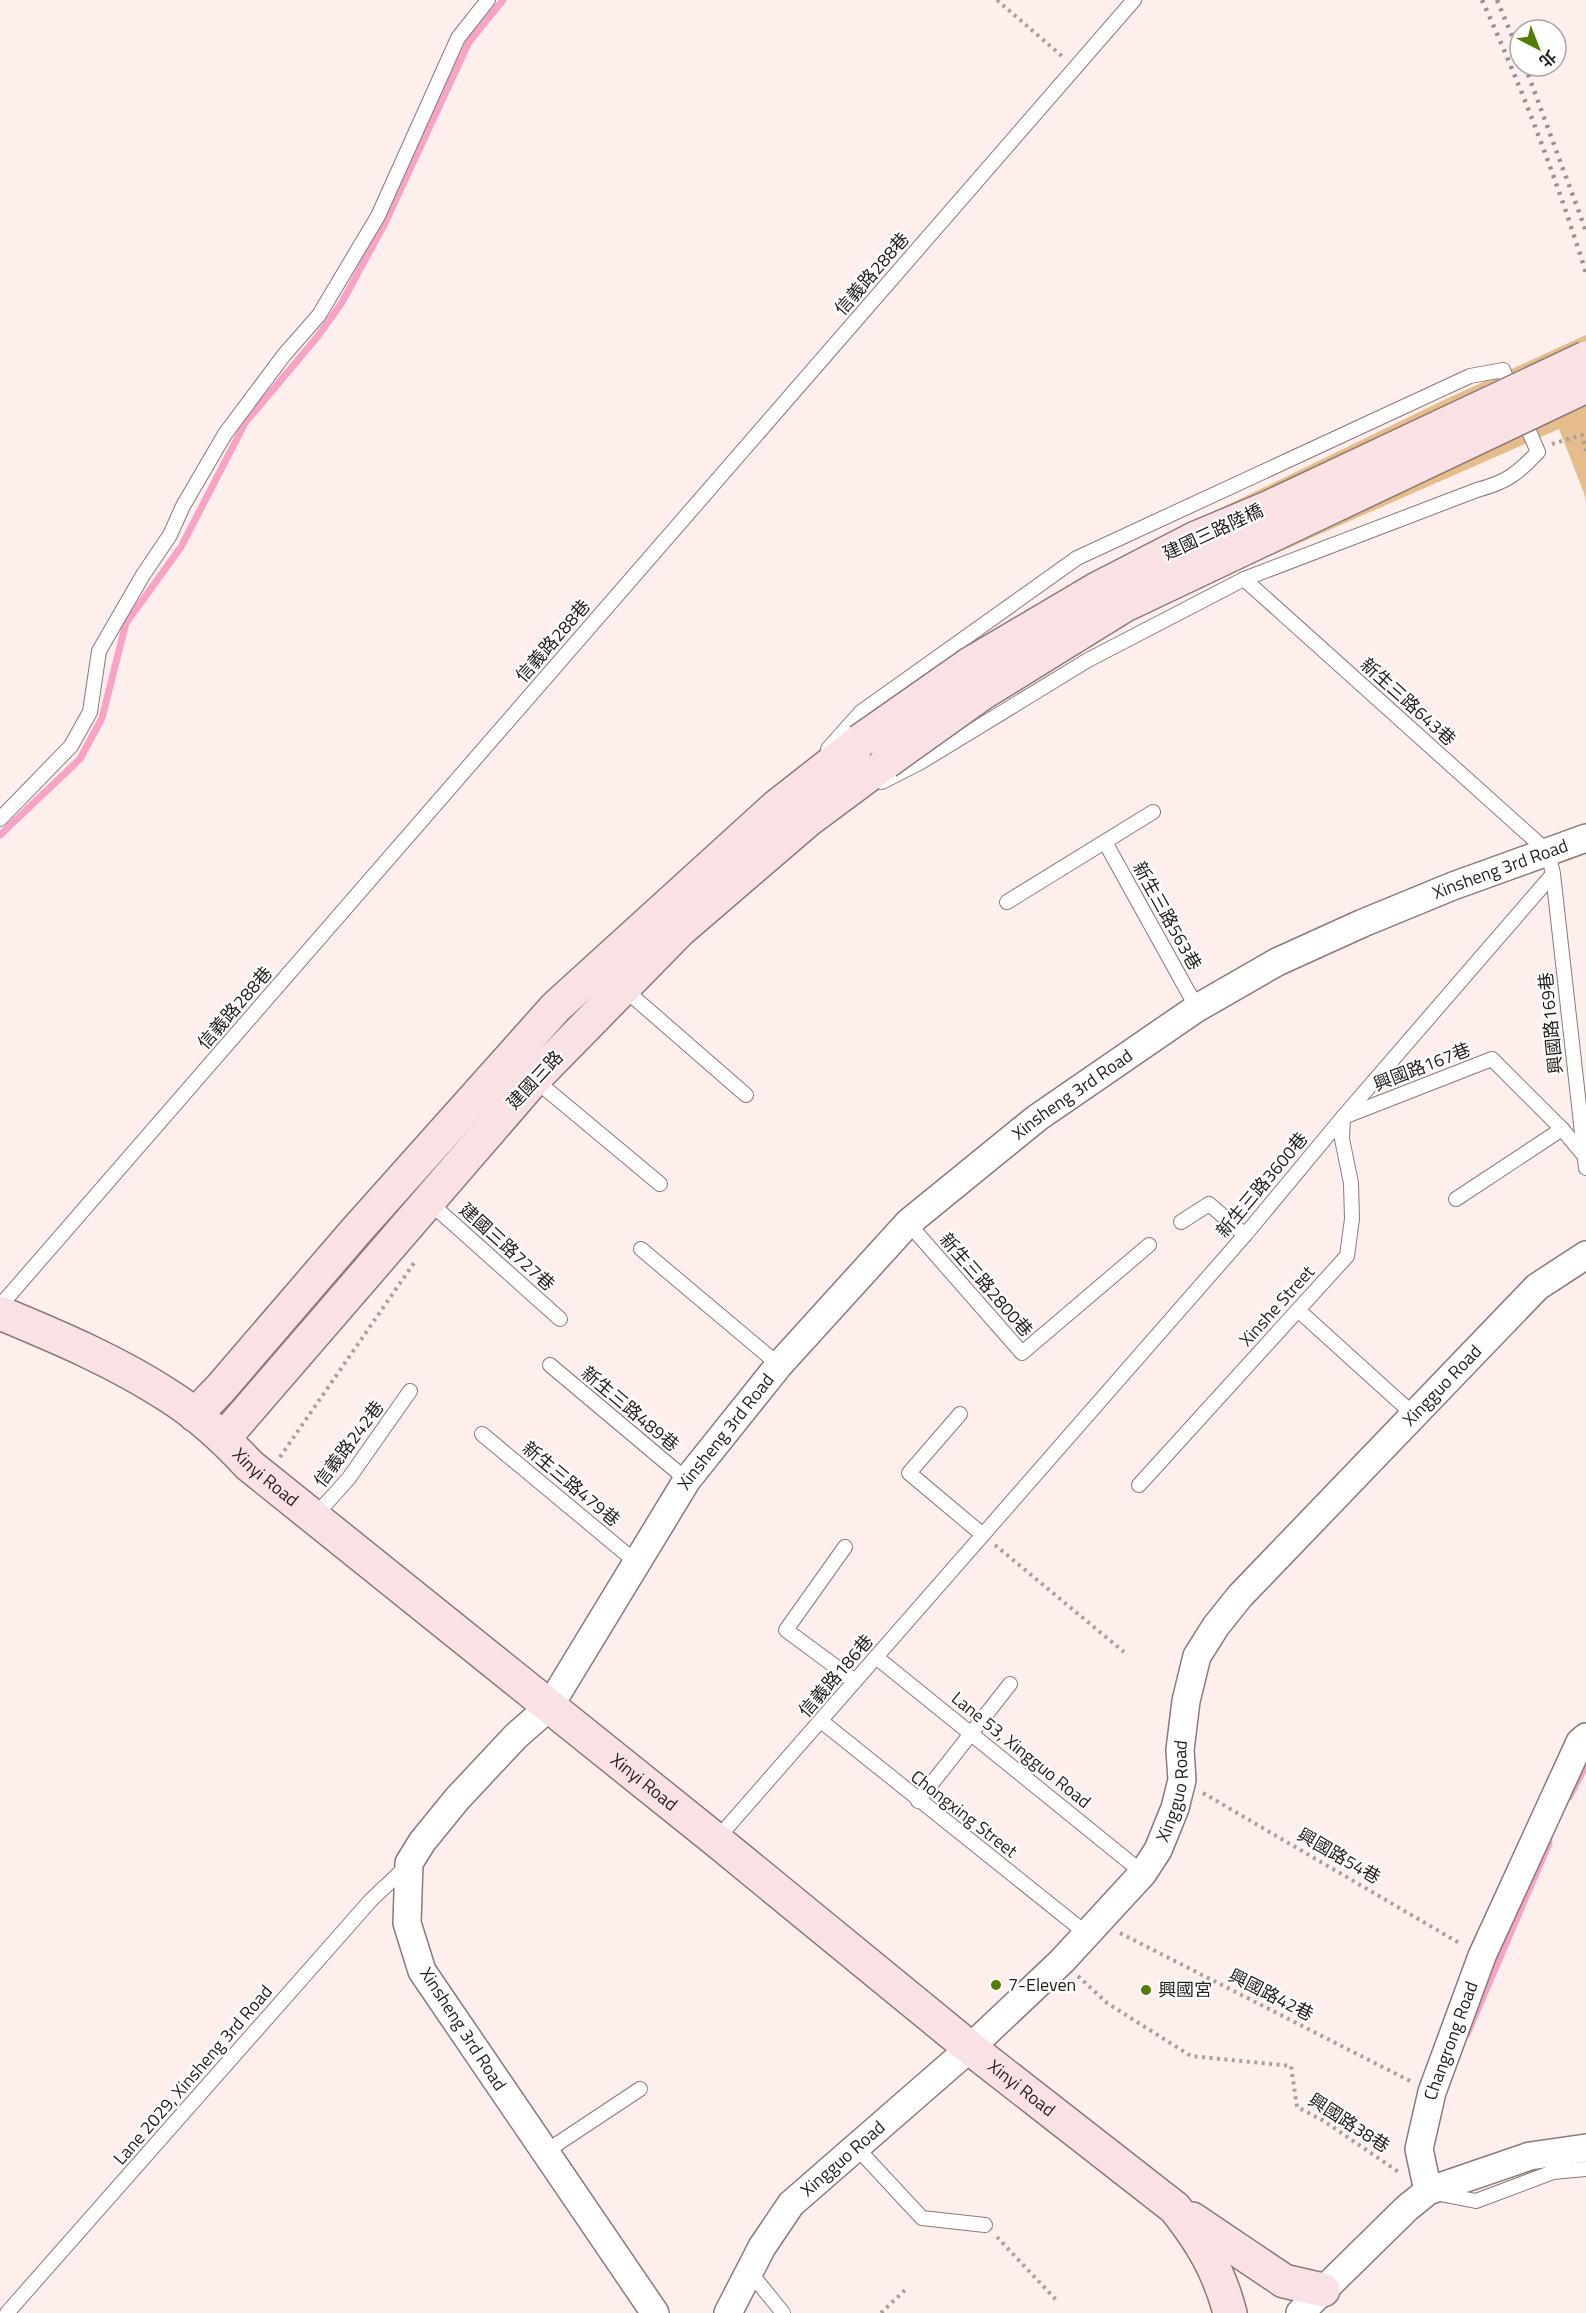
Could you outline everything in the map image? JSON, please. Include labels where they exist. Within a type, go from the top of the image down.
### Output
[{"type":"street","name":"建國三路陸橋","points":[[860,741],[970,664],[1097,589],[1196,538],[1270,507],[1586,358]]},
{"type":"street","name":"建國三路陸橋","points":[[886,762],[981,694],[1125,605],[1586,386]]},
{"type":"street","name":"建國三路","points":[[195,1415],[556,1007],[776,807],[860,741]]},
{"type":"street","name":"建國三路","points":[[224,1438],[534,1079],[623,988],[680,930],[808,820],[886,762]]},
{"type":"street","name":"Xinsheng 3rd Road","points":[[656,2313],[422,1971],[407,1923],[409,1863],[422,1842],[457,1799],[516,1736],[549,1707],[687,1480],[779,1365],[908,1223],[1037,1118],[1197,1008],[1277,962],[1453,886],[1551,863],[1586,838]]},
{"type":"street","name":"Xingguo Road","points":[[728,2313],[762,2247],[791,2204],[970,2048],[1062,1961],[1143,1873],[1158,1850],[1175,1808],[1182,1780],[1180,1750],[1186,1701],[1197,1656],[1216,1626],[1240,1596],[1413,1414],[1538,1287],[1586,1255]]},
{"type":"street","name":"Xinyi Road","points":[[0,1312],[73,1343],[169,1396],[195,1415],[224,1438],[249,1465],[716,1840],[970,2048],[1175,2208],[1199,2239],[1216,2269],[1230,2313]]},
{"type":"street","name":"Changrong Road","points":[[1428,2191],[1419,2149],[1432,2092],[1482,1956],[1580,1742],[1586,1737]]},
{"type":"street","points":[[1300,2313],[1407,2208],[1428,2191],[1530,2156],[1586,2148]]},
{"type":"street","points":[[1175,2208],[1284,2281],[1323,2290]]},
{"type":"lane","points":[[0,819],[71,746],[90,712],[99,651],[143,575],[170,536],[183,506],[225,434],[284,355],[319,315],[378,216],[458,38],[488,0]]},
{"type":"lane","name":"信義路288巷","points":[[0,1306],[1134,0]]},
{"type":"lane","points":[[776,807],[861,712],[1077,558],[1470,376],[1503,369],[1538,452],[1524,467],[1501,483],[1477,490],[1244,579],[1088,660],[921,762],[808,820]]},
{"type":"lane","name":"新生三路643巷","points":[[1244,579],[1551,863]]},
{"type":"lane","points":[[1007,902],[1153,812]]},
{"type":"lane","name":"新生三路563巷","points":[[1105,842],[1197,1008]]},
{"type":"lane","name":"新生三路3600巷","points":[[983,1535],[1245,1235],[1551,863]]},
{"type":"lane","name":"興國路169巷","points":[[1551,863],[1585,1161]]},
{"type":"lane","points":[[623,988],[746,1095]]},
{"type":"lane","name":"興國路167巷","points":[[1343,1117],[1492,1059],[1562,1129],[1585,1161]]},
{"type":"lane","points":[[534,1079],[660,1184]]},
{"type":"lane","name":"Xinshe Street","points":[[1139,1485],[1347,1256],[1352,1219],[1351,1182],[1342,1139],[1343,1117]]},
{"type":"lane","points":[[1456,1199],[1562,1129]]},
{"type":"lane","name":"建國三路727巷","points":[[428,1201],[560,1319]]},
{"type":"lane","points":[[1181,1222],[1209,1204],[1245,1235]]},
{"type":"lane","name":"新生三路2800巷","points":[[908,1223],[1022,1353],[1149,1245]]},
{"type":"lane","points":[[641,1249],[779,1365]]},
{"type":"lane","points":[[1298,1310],[1413,1414]]},
{"type":"lane","name":"新生三路489巷","points":[[550,1365],[687,1480]]},
{"type":"lane","name":"信義路242巷","points":[[314,1516],[349,1478],[410,1391]]},
{"type":"lane","points":[[960,1414],[909,1473],[983,1535]]},
{"type":"lane","name":"新生三路479巷","points":[[482,1434],[636,1562]]},
{"type":"lane","name":"信義路186巷","points":[[716,1840],[983,1535]]},
{"type":"lane","points":[[845,1546],[786,1630],[855,1681]]},
{"type":"lane","name":"Lane 53, Xingguo Road","points":[[876,1657],[1143,1873]]},
{"type":"lane","points":[[918,1801],[1010,1684]]},
{"type":"lane","name":"Chongxing Street","points":[[821,1721],[918,1801],[1093,1928]]},
{"type":"lane","name":"Lane 2029, Xinsheng 3rd Road","points":[[7,2313],[363,1909],[409,1863]]},
{"type":"lane","points":[[545,2152],[640,2089]]},
{"type":"lane","points":[[856,2147],[922,2218],[985,2225]]},
{"type":"lane","points":[[1428,2191],[1476,2201],[1553,2172],[1586,2169]]},
{"type":"lane","points":[[749,2271],[783,2313]]},
{"type":"path","points":[[997,0],[1075,68]]},
{"type":"path","points":[[1537,448],[1582,435],[1586,451]]},
{"type":"path","points":[[983,1535],[1124,1652]]},
{"type":"path","name":"興國路54巷","points":[[1182,1780],[1482,1956]]},
{"type":"path","name":"興國路42巷","points":[[1093,1928],[1432,2092]]},
{"type":"path","name":"興國路38巷","points":[[1062,1961],[1107,2003],[1191,2056],[1291,2066],[1297,2107],[1324,2121],[1428,2191]]},
{"type":"path","points":[[985,2225],[1058,2302]]},
{"type":"path","points":[[881,2313],[905,2290]]},
{"type":"shaded area","points":[[1586,335],[1586,502],[1559,429],[1238,570],[1205,516],[1446,399]]},
{"type":"waterway","points":[[0,835],[80,759],[102,718],[126,623],[181,547],[245,423],[318,336],[341,304],[384,225],[469,42],[503,0]]},
{"type":"waterway","points":[[1569,1797],[1586,1765]]},
{"type":"waterway","points":[[1467,2034],[1549,1843]]},
{"type":"railway","points":[[1482,0],[1538,135],[1586,273]]},
{"type":"railway","points":[[1497,0],[1508,26]]},
{"type":"railway","points":[[1529,78],[1586,231]]},
{"type":"place","name":"7-Eleven","points":[[996,1985]]},
{"type":"place","name":"興國宮","points":[[1146,1990]]}]
